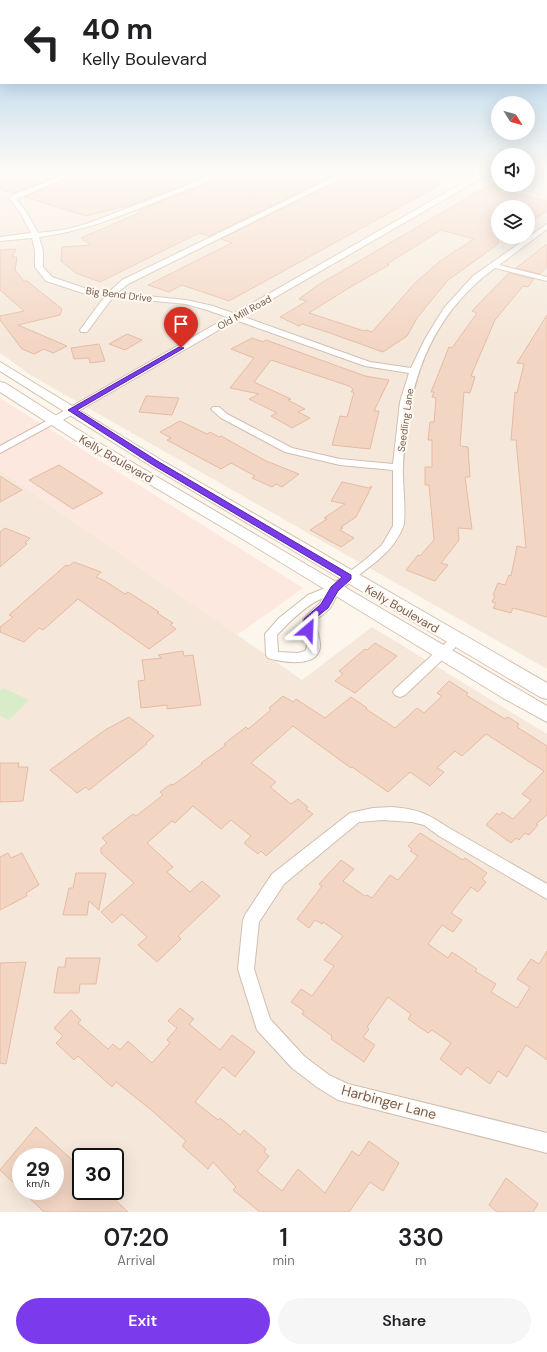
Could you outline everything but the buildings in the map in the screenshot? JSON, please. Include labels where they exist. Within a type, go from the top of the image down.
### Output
[{"type":"main road","name":"Kelly Boulevard","points":[[0,366],[156,463],[348,577],[547,692]]},
{"type":"main road","name":"Kelly Boulevard","points":[[0,386],[52,421],[256,540],[440,653],[547,715]]},
{"type":"street","name":"Big Bend Drive","points":[[32,229],[39,251],[40,267],[49,280],[89,292],[186,302],[234,317],[368,364],[414,371]]},
{"type":"street","points":[[0,239],[63,232],[77,229]]},
{"type":"street","points":[[84,330],[111,294],[119,286],[142,273],[233,229]]},
{"type":"street","name":"Old Mill Road","points":[[0,450],[389,229]]},
{"type":"street","name":"Seedling Lane","points":[[334,589],[348,577],[369,564],[386,547],[398,526],[398,467],[405,402],[414,371],[429,339],[448,308],[466,288],[492,265],[543,229]]},
{"type":"street","points":[[492,265],[547,279]]},
{"type":"street","points":[[216,409],[224,416],[273,443],[289,450],[340,462],[398,467]]},
{"type":"street","points":[[334,589],[325,606],[309,619],[308,630],[314,643],[314,649],[300,659],[272,655],[271,634],[279,625],[312,598],[334,589]]},
{"type":"street","name":"Kelly Boulevard","points":[[400,692],[440,653],[456,640]]},
{"type":"street","name":"Harbinger Lane","points":[[547,892],[444,832],[429,821],[394,814],[370,813],[355,817],[278,879],[251,920],[246,969],[263,1024],[298,1062],[323,1081],[345,1093],[547,1143]]},
{"type":"shaded area","points":[[0,229],[491,229],[491,244],[535,244],[535,229],[547,229],[547,669],[32,376],[0,353]]},
{"type":"shaded area","points":[[0,398],[303,588],[237,635],[0,470]]},
{"type":"shaded area","points":[[0,470],[302,680],[372,627],[547,734],[547,1212],[0,1212]]},
{"type":"green space","points":[[3,688],[29,700],[9,720],[0,716],[0,691]]},
{"type":"route","points":[[181,348],[72,410],[156,463],[348,577],[334,589],[325,606],[309,619],[308,630]]}]
